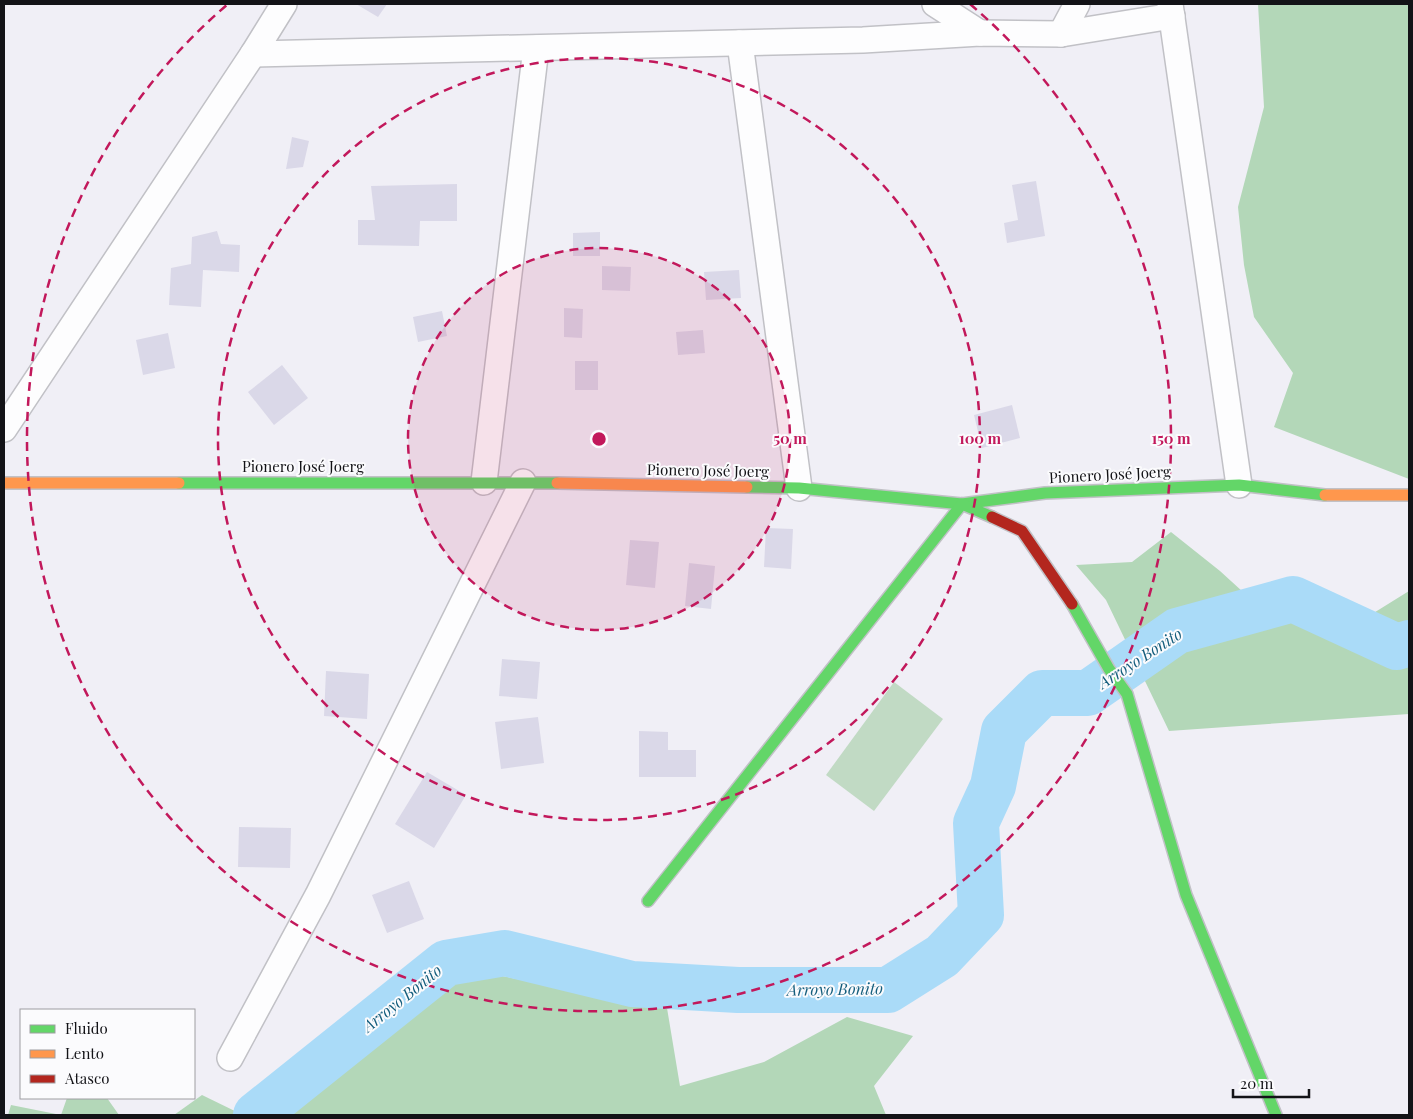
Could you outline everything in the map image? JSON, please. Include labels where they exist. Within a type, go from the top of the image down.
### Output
[{"type":"street","points":[[4,429],[253,54],[284,4]]},
{"type":"street","points":[[935,4],[980,33]]},
{"type":"street","points":[[1061,34],[1077,4]]},
{"type":"street","points":[[253,54],[863,40],[980,33],[1061,34],[1171,10],[1239,484]]},
{"type":"street","points":[[740,43],[799,488]]},
{"type":"street","points":[[484,482],[536,48]]},
{"type":"street","name":"Pionero José Joerg","points":[[4,482],[523,482],[799,488],[962,504],[1045,493],[1239,484],[1312,495],[1409,494]]},
{"type":"street","points":[[230,1058],[318,895],[523,482]]},
{"type":"street","points":[[648,901],[962,504],[1022,531],[1083,620],[1109,669],[1127,694],[1186,895],[1276,1115]]},
{"type":"green space","points":[[1258,4],[1409,4],[1409,479],[1274,427],[1293,373],[1254,317],[1244,265],[1238,207],[1264,107]]},
{"type":"green space","points":[[1171,532],[1220,571],[1254,602],[1343,632],[1409,591],[1409,714],[1169,731],[1106,600],[1076,565],[1132,562]]},
{"type":"green space","points":[[894,682],[943,719],[874,811],[826,775]]},
{"type":"green space","points":[[471,970],[667,1008],[680,1086],[764,1062],[847,1017],[913,1036],[874,1086],[886,1115],[284,1115],[391,1014]]},
{"type":"green space","points":[[202,1095],[243,1115],[174,1115]]},
{"type":"green space","points":[[67,1099],[108,1099],[119,1115],[61,1115]]},
{"type":"green space","points":[[11,1105],[61,1115],[8,1115]]},
{"type":"building","points":[[356,4],[387,4],[378,17]]},
{"type":"building","points":[[292,137],[309,141],[303,167],[286,169]]},
{"type":"building","points":[[1036,181],[1045,236],[1007,243],[1004,223],[1018,220],[1012,185]]},
{"type":"building","points":[[457,184],[457,221],[420,221],[419,246],[358,245],[358,220],[375,220],[371,186]]},
{"type":"building","points":[[217,231],[221,244],[240,245],[239,272],[203,270],[201,307],[169,305],[171,268],[191,264],[192,237]]},
{"type":"building","points":[[600,232],[600,256],[573,256],[573,233]]},
{"type":"building","points":[[602,266],[631,267],[630,291],[602,290]]},
{"type":"building","points":[[739,270],[741,298],[706,300],[704,272]]},
{"type":"building","points":[[564,308],[583,309],[582,338],[564,337]]},
{"type":"building","points":[[442,311],[447,336],[418,342],[413,317]]},
{"type":"building","points":[[703,330],[705,353],[678,355],[676,332]]},
{"type":"building","points":[[168,333],[175,368],[143,375],[136,340]]},
{"type":"building","points":[[575,361],[598,361],[598,390],[575,390]]},
{"type":"building","points":[[282,365],[308,398],[274,425],[248,392]]},
{"type":"building","points":[[1012,405],[1020,438],[982,448],[974,415]]},
{"type":"building","points":[[766,528],[793,529],[791,569],[764,567]]},
{"type":"building","points":[[630,540],[659,542],[655,588],[626,585]]},
{"type":"building","points":[[689,563],[715,566],[711,609],[685,606]]},
{"type":"building","points":[[502,659],[540,662],[537,699],[499,696]]},
{"type":"building","points":[[326,671],[369,674],[367,719],[324,716]]},
{"type":"building","points":[[538,717],[544,763],[501,769],[495,722]]},
{"type":"building","points":[[639,731],[668,732],[668,750],[696,750],[696,777],[639,777]]},
{"type":"building","points":[[427,772],[466,795],[434,848],[395,824]]},
{"type":"building","points":[[239,827],[291,828],[290,868],[238,867]]},
{"type":"building","points":[[409,881],[424,919],[387,933],[372,895]]},
{"type":"waterway","name":"Arroyo Bonito","points":[[256,1115],[446,963],[505,953],[632,984],[738,990],[888,990],[942,956],[981,915],[976,823],[993,786],[1004,731],[1042,693],[1088,693],[1177,631],[1293,599],[1397,647],[1409,643]]},
{"type":"traffic: fast","points":[[179,483],[557,483]]},
{"type":"traffic: fast","points":[[747,487],[799,488],[962,504],[1045,493],[1239,485],[1325,495]]},
{"type":"traffic: fast","points":[[648,901],[962,504],[992,517]]},
{"type":"traffic: fast","points":[[1072,604],[1109,669],[1127,694],[1186,895],[1276,1115]]},
{"type":"traffic: slow","points":[[4,483],[179,483]]},
{"type":"traffic: slow","points":[[557,483],[747,487]]},
{"type":"traffic: slow","points":[[1325,495],[1409,495]]},
{"type":"traffic: jam","points":[[992,517],[1022,531],[1072,604]]}]
